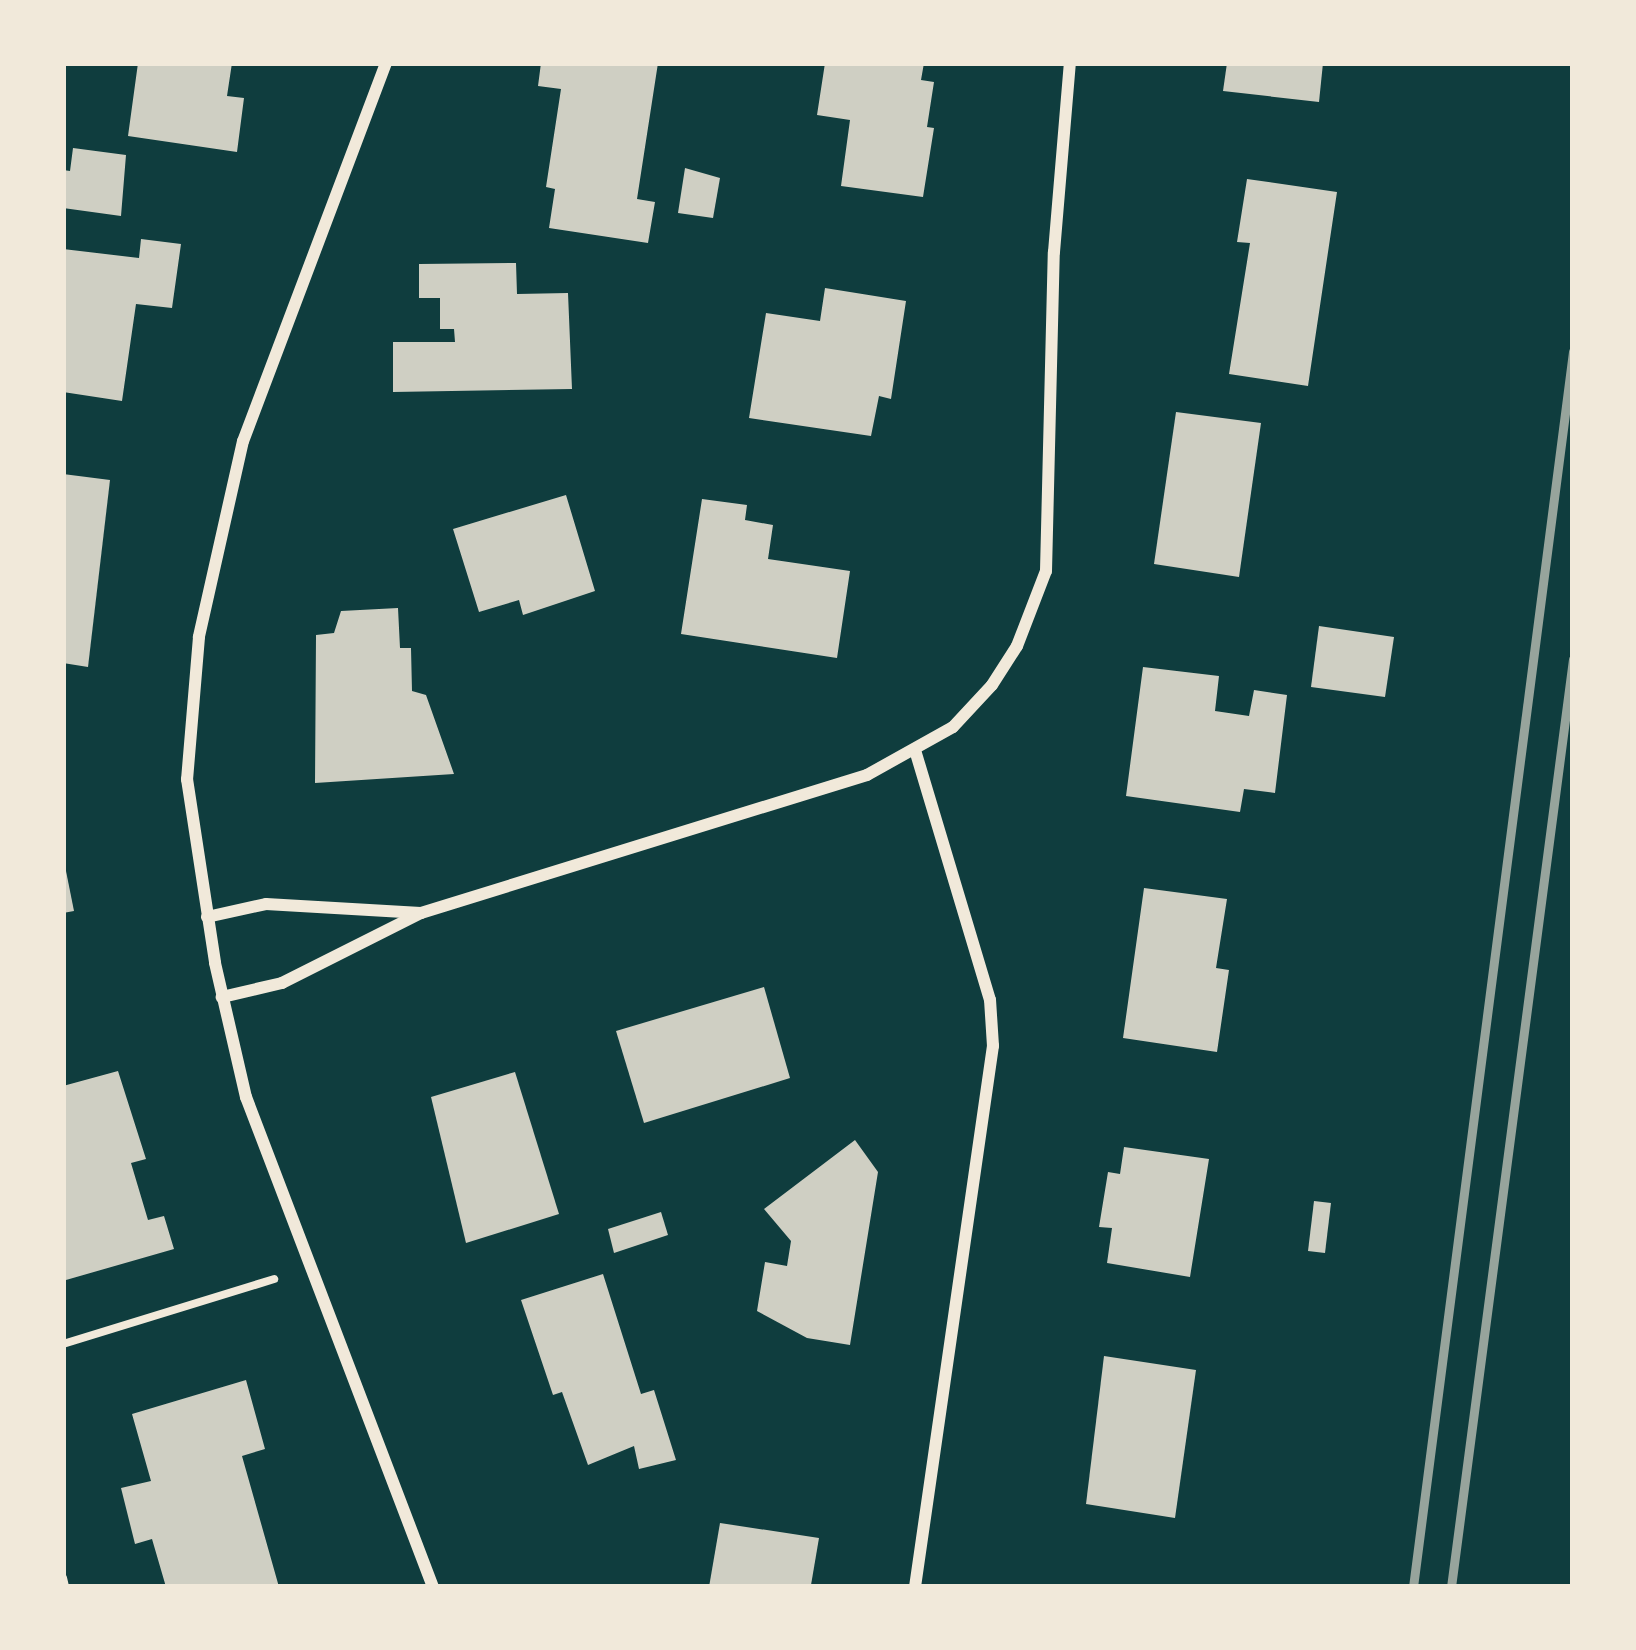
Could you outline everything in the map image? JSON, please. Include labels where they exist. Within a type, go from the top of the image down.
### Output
[{"type":"street","points":[[386,63],[265,370],[221,525],[189,709],[188,779],[207,917],[245,1097],[433,1587]]},
{"type":"street","points":[[222,998],[282,983],[421,913],[916,753],[992,685],[1017,646],[1046,571],[1054,252],[1070,63]]},
{"type":"street","points":[[915,1587],[993,1046],[990,1000],[916,753]]},
{"type":"street","points":[[207,917],[266,904],[421,913]]},
{"type":"path","points":[[63,1344],[308,1268]]},
{"type":"path","points":[[63,1578],[65,1587]]},
{"type":"building","points":[[138,63],[232,63],[227,96],[244,98],[237,152],[128,136]]},
{"type":"building","points":[[541,63],[658,63],[637,199],[655,202],[648,243],[549,228],[555,189],[546,187],[561,89],[538,86]]},
{"type":"building","points":[[825,63],[924,63],[921,80],[934,82],[927,127],[934,128],[923,197],[841,186],[850,120],[817,115]]},
{"type":"building","points":[[1227,63],[1323,63],[1319,102],[1223,91]]},
{"type":"building","points":[[73,148],[126,155],[121,216],[63,208],[63,170],[70,171]]},
{"type":"building","points":[[685,168],[720,178],[713,218],[678,213]]},
{"type":"building","points":[[1247,179],[1337,192],[1308,386],[1229,374],[1250,243],[1237,242]]},
{"type":"building","points":[[141,239],[181,244],[172,308],[136,304],[122,401],[63,392],[63,249],[139,258]]},
{"type":"building","points":[[516,263],[517,294],[568,293],[572,389],[393,392],[393,342],[455,342],[454,329],[440,329],[440,298],[419,298],[419,264]]},
{"type":"building","points":[[825,288],[906,301],[891,399],[879,396],[871,436],[749,418],[766,313],[820,321]]},
{"type":"building","points":[[1176,412],[1261,423],[1239,577],[1154,564]]},
{"type":"building","points":[[63,474],[110,480],[88,667],[63,663]]},
{"type":"building","points":[[566,495],[595,591],[523,615],[519,600],[479,612],[453,529]]},
{"type":"building","points":[[702,499],[747,505],[745,520],[773,525],[768,559],[850,571],[837,658],[681,634]]},
{"type":"building","points":[[398,608],[400,648],[411,648],[412,691],[426,695],[454,774],[315,783],[316,635],[334,633],[341,611]]},
{"type":"building","points":[[1319,626],[1394,637],[1385,697],[1311,687]]},
{"type":"building","points":[[1143,667],[1219,676],[1215,711],[1249,716],[1254,690],[1287,695],[1275,793],[1244,789],[1240,812],[1126,796]]},
{"type":"building","points":[[63,856],[74,911],[63,913]]},
{"type":"building","points":[[1144,888],[1227,899],[1216,968],[1229,970],[1217,1052],[1123,1038]]},
{"type":"building","points":[[764,987],[790,1078],[644,1123],[616,1031]]},
{"type":"building","points":[[118,1071],[146,1159],[131,1163],[148,1220],[164,1216],[174,1249],[66,1280],[63,1086]]},
{"type":"building","points":[[515,1072],[559,1214],[466,1243],[431,1097]]},
{"type":"building","points":[[855,1140],[878,1172],[850,1345],[807,1338],[757,1311],[765,1262],[787,1266],[791,1241],[764,1209]]},
{"type":"building","points":[[1124,1147],[1209,1159],[1190,1277],[1107,1263],[1112,1228],[1099,1227],[1108,1172],[1120,1174]]},
{"type":"building","points":[[1314,1201],[1331,1203],[1325,1253],[1308,1251]]},
{"type":"building","points":[[661,1212],[668,1235],[614,1253],[608,1229]]},
{"type":"building","points":[[603,1274],[641,1394],[654,1390],[676,1460],[639,1469],[634,1446],[588,1465],[562,1392],[553,1395],[521,1300]]},
{"type":"building","points":[[1104,1356],[1196,1370],[1175,1518],[1086,1504]]},
{"type":"building","points":[[246,1380],[265,1449],[242,1456],[279,1587],[166,1587],[152,1539],[135,1544],[121,1488],[151,1481],[132,1414]]},
{"type":"building","points":[[720,1523],[819,1538],[811,1585],[709,1587]]},
{"type":"railway","points":[[1413,1587],[1573,351]]},
{"type":"railway","points":[[1451,1587],[1573,659]]}]
